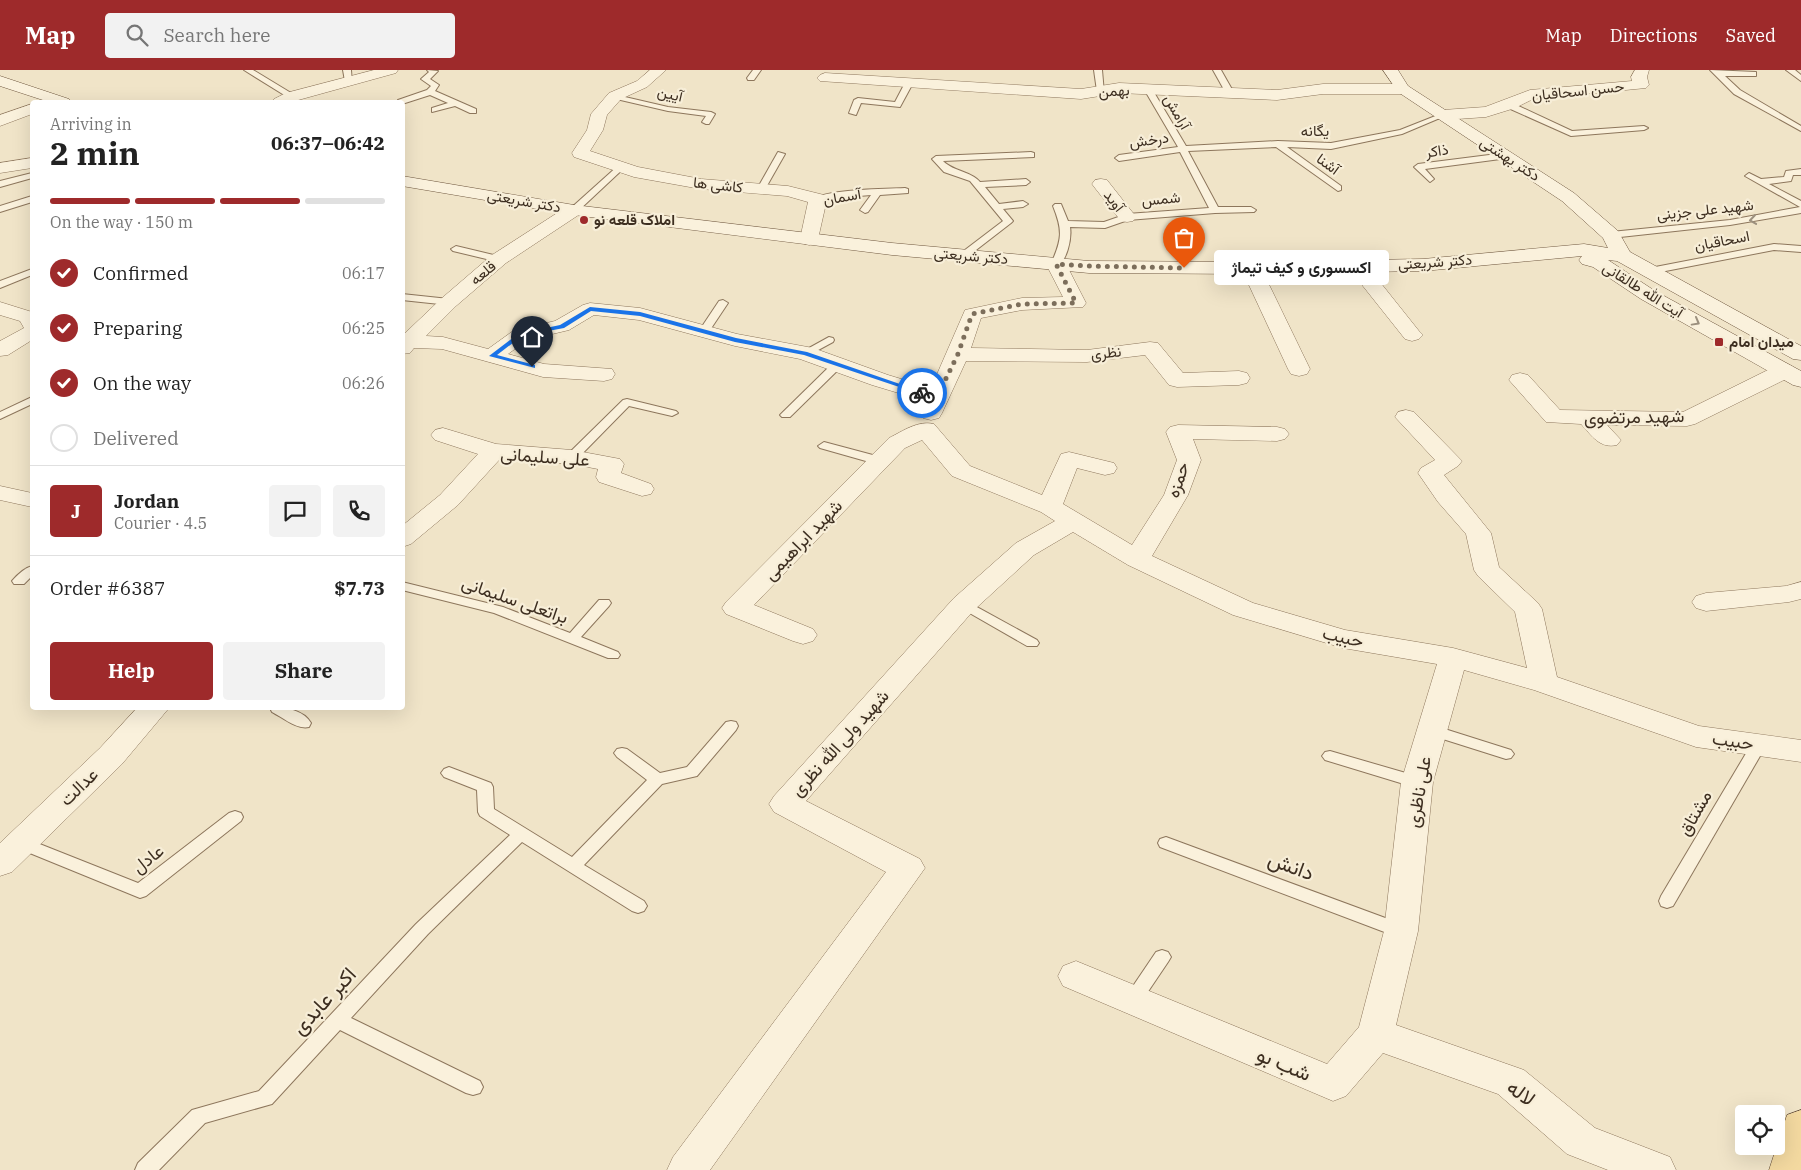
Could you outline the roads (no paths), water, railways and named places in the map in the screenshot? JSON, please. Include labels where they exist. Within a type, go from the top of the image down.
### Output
[{"type":"main road","points":[[1789,1170],[1801,1128]]},
{"type":"street","points":[[295,98],[348,75],[391,70]]},
{"type":"street","name":"کاشی ها","points":[[658,70],[642,84],[614,96],[599,114],[595,130],[580,153],[634,172],[701,184],[788,191],[818,199]]},
{"type":"street","name":"دکتر بهشتی","points":[[1390,70],[1403,89],[1568,197],[1611,235],[1622,256]]},
{"type":"street","name":"حسن اسحاقیان","points":[[1443,115],[1486,112],[1509,105],[1530,94],[1641,85],[1639,77],[1642,70]]},
{"type":"street","name":"بهمن","points":[[825,78],[1081,94],[1119,88],[1277,95],[1323,89],[1403,89]]},
{"type":"street","points":[[0,81],[51,100]]},
{"type":"street","points":[[0,121],[30,110]]},
{"type":"street","points":[[0,168],[30,163]]},
{"type":"street","name":"دکتر شریعتی","points":[[405,181],[574,210],[809,238],[1056,264],[1108,267],[1251,268],[1423,265],[1543,252]]},
{"type":"street","name":"آوید","points":[[1101,184],[1127,217]]},
{"type":"street","name":"آسمان","points":[[809,238],[818,199]]},
{"type":"street","name":"قلعه","points":[[406,345],[449,302],[499,259],[574,210]]},
{"type":"street","name":"آیت الله طالقانی","points":[[1543,252],[1584,250],[1622,256],[1742,324],[1801,354]]},
{"type":"street","name":"آیت الله طالقانی","points":[[1543,252],[1599,262],[1648,295],[1793,376]]},
{"type":"street","points":[[926,429],[937,397],[958,354],[972,314],[1022,304],[1076,303],[1056,264]]},
{"type":"street","points":[[1358,266],[1412,335]]},
{"type":"street","points":[[1251,268],[1299,368]]},
{"type":"street","points":[[0,308],[30,322]]},
{"type":"street","points":[[492,356],[520,335],[562,326],[590,309],[640,314],[735,340],[805,353],[937,397]]},
{"type":"street","points":[[0,350],[30,323]]},
{"type":"street","points":[[406,345],[444,343],[543,370],[604,374]]},
{"type":"street","name":"نظری","points":[[958,354],[1087,356],[1150,348],[1177,380],[1239,378]]},
{"type":"street","name":"شهید مرتضوی","points":[[1520,380],[1554,417],[1687,419],[1793,376]]},
{"type":"street","points":[[1406,417],[1450,461],[1430,473],[1447,497],[1478,533],[1487,570],[1528,609],[1544,683]]},
{"type":"street","points":[[1588,418],[1609,440]]},
{"type":"street","name":"شهید ابراهیمی","points":[[803,635],[736,608],[897,443],[926,429]]},
{"type":"street","name":"حبیب","points":[[926,429],[961,471],[1062,514],[1137,559],[1252,612],[1343,639],[1453,657],[1544,683],[1696,736],[1801,751]]},
{"type":"street","name":"حمزه","points":[[1137,559],[1176,496],[1188,460],[1178,432],[1277,434]]},
{"type":"street","points":[[443,435],[494,451]]},
{"type":"street","name":"علی سلیمانی","points":[[405,537],[449,500],[494,451],[572,457],[612,464],[608,476],[642,489]]},
{"type":"street","points":[[1062,514],[1069,459],[1105,468]]},
{"type":"street","points":[[0,492],[30,500]]},
{"type":"street","name":"شهید ولی الله نظری","points":[[687,1170],[812,995],[908,868],[785,804],[964,604],[1062,514]]},
{"type":"street","points":[[1706,602],[1789,594],[1801,590]]},
{"type":"street","name":"علی ناظری","points":[[1401,931],[1417,782],[1453,657]]},
{"type":"street","name":"عدالت","points":[[10,853],[111,756],[152,710]]},
{"type":"street","name":"شب بو","points":[[1076,976],[1333,1084],[1376,1034],[1401,931]]},
{"type":"street","name":"لاله","points":[[1376,1034],[1511,1082],[1581,1141],[1656,1170]]},
{"type":"lane","points":[[248,70],[295,98]]},
{"type":"lane","points":[[405,101],[430,92],[435,85],[425,79],[434,71],[431,70]]},
{"type":"lane","points":[[751,78],[757,70]]},
{"type":"lane","points":[[1098,70],[1101,91]]},
{"type":"lane","points":[[1218,70],[1230,93]]},
{"type":"lane","points":[[1790,70],[1801,79]]},
{"type":"lane","points":[[1716,72],[1753,74]]},
{"type":"lane","points":[[1716,72],[1737,92],[1801,129]]},
{"type":"lane","points":[[853,113],[858,100],[897,105],[909,83]]},
{"type":"lane","name":"آرامش","points":[[1148,89],[1183,149]]},
{"type":"lane","points":[[430,92],[474,111]]},
{"type":"lane","name":"آیین","points":[[614,96],[668,109],[711,114],[706,122]]},
{"type":"lane","points":[[435,110],[455,103]]},
{"type":"lane","points":[[1509,105],[1571,134],[1644,128]]},
{"type":"lane","name":"یگانه","points":[[1183,149],[1278,144],[1331,146],[1402,132],[1443,115]]},
{"type":"lane","name":"آشنا","points":[[1278,144],[1338,188]]},
{"type":"lane","name":"درخش","points":[[1119,158],[1183,149]]},
{"type":"lane","name":"شمس","points":[[1183,149],[1215,210]]},
{"type":"lane","points":[[761,189],[781,154]]},
{"type":"lane","points":[[964,255],[1008,221],[973,179],[947,170],[936,159],[1031,155]]},
{"type":"lane","name":"ذاکر","points":[[1430,179],[1418,168],[1505,156]]},
{"type":"lane","points":[[574,210],[620,167]]},
{"type":"lane","points":[[1760,182],[1788,179],[1788,173],[1801,172]]},
{"type":"lane","points":[[0,184],[30,176]]},
{"type":"lane","points":[[1749,176],[1801,206]]},
{"type":"lane","points":[[977,185],[1026,182]]},
{"type":"lane","name":"آسمان","points":[[818,199],[847,194],[905,191]]},
{"type":"lane","points":[[865,210],[878,192]]},
{"type":"lane","points":[[0,209],[30,200]]},
{"type":"lane","points":[[998,207],[1023,204]]},
{"type":"lane","points":[[1056,264],[1067,237],[1065,224],[1058,206]]},
{"type":"lane","name":"شمس","points":[[1065,224],[1105,225],[1127,217],[1215,210],[1251,210]]},
{"type":"lane","name":"شهید علی جزینی","points":[[1611,235],[1705,227],[1763,219],[1801,210]]},
{"type":"lane","name":"اسحاقیان","points":[[1650,271],[1774,246],[1801,249]]},
{"type":"lane","points":[[456,249],[499,259]]},
{"type":"lane","points":[[0,285],[30,273]]},
{"type":"lane","points":[[405,297],[449,302]]},
{"type":"lane","points":[[704,331],[723,303]]},
{"type":"lane","points":[[805,353],[828,340]]},
{"type":"lane","points":[[786,415],[837,365]]},
{"type":"lane","points":[[0,416],[30,401]]},
{"type":"lane","points":[[572,457],[627,402],[672,413]]},
{"type":"lane","points":[[824,446],[880,461]]},
{"type":"lane","points":[[19,581],[30,572]]},
{"type":"lane","name":"براتعلی سلیمانی","points":[[405,587],[498,610],[613,656]]},
{"type":"lane","points":[[572,639],[604,603]]},
{"type":"lane","points":[[964,604],[1032,643]]},
{"type":"lane","points":[[281,710],[304,722]]},
{"type":"lane","points":[[573,866],[657,779],[692,772],[731,726]]},
{"type":"lane","points":[[1432,730],[1506,754]]},
{"type":"lane","name":"مشتاق","points":[[1667,901],[1758,744]]},
{"type":"lane","points":[[622,753],[657,779]]},
{"type":"lane","points":[[1330,756],[1417,782]]},
{"type":"lane","points":[[449,773],[485,787],[486,812],[638,906]]},
{"type":"lane","name":"عادل","points":[[10,853],[140,891],[234,817]]},
{"type":"lane","name":"اکبر عابدی","points":[[145,1170],[199,1116],[266,1098],[422,929],[521,834]]},
{"type":"lane","name":"دانش","points":[[1166,843],[1401,931]]},
{"type":"lane","points":[[1133,1000],[1162,957]]},
{"type":"lane","points":[[337,1020],[473,1087]]},
{"type":"place","name":"املاک قلعه نو","points":[[584,220]]},
{"type":"place","name":"اکسسوری و کیف تیماژ","points":[[1184,268]]},
{"type":"place","name":"میدان امام","points":[[1719,342]]}]
